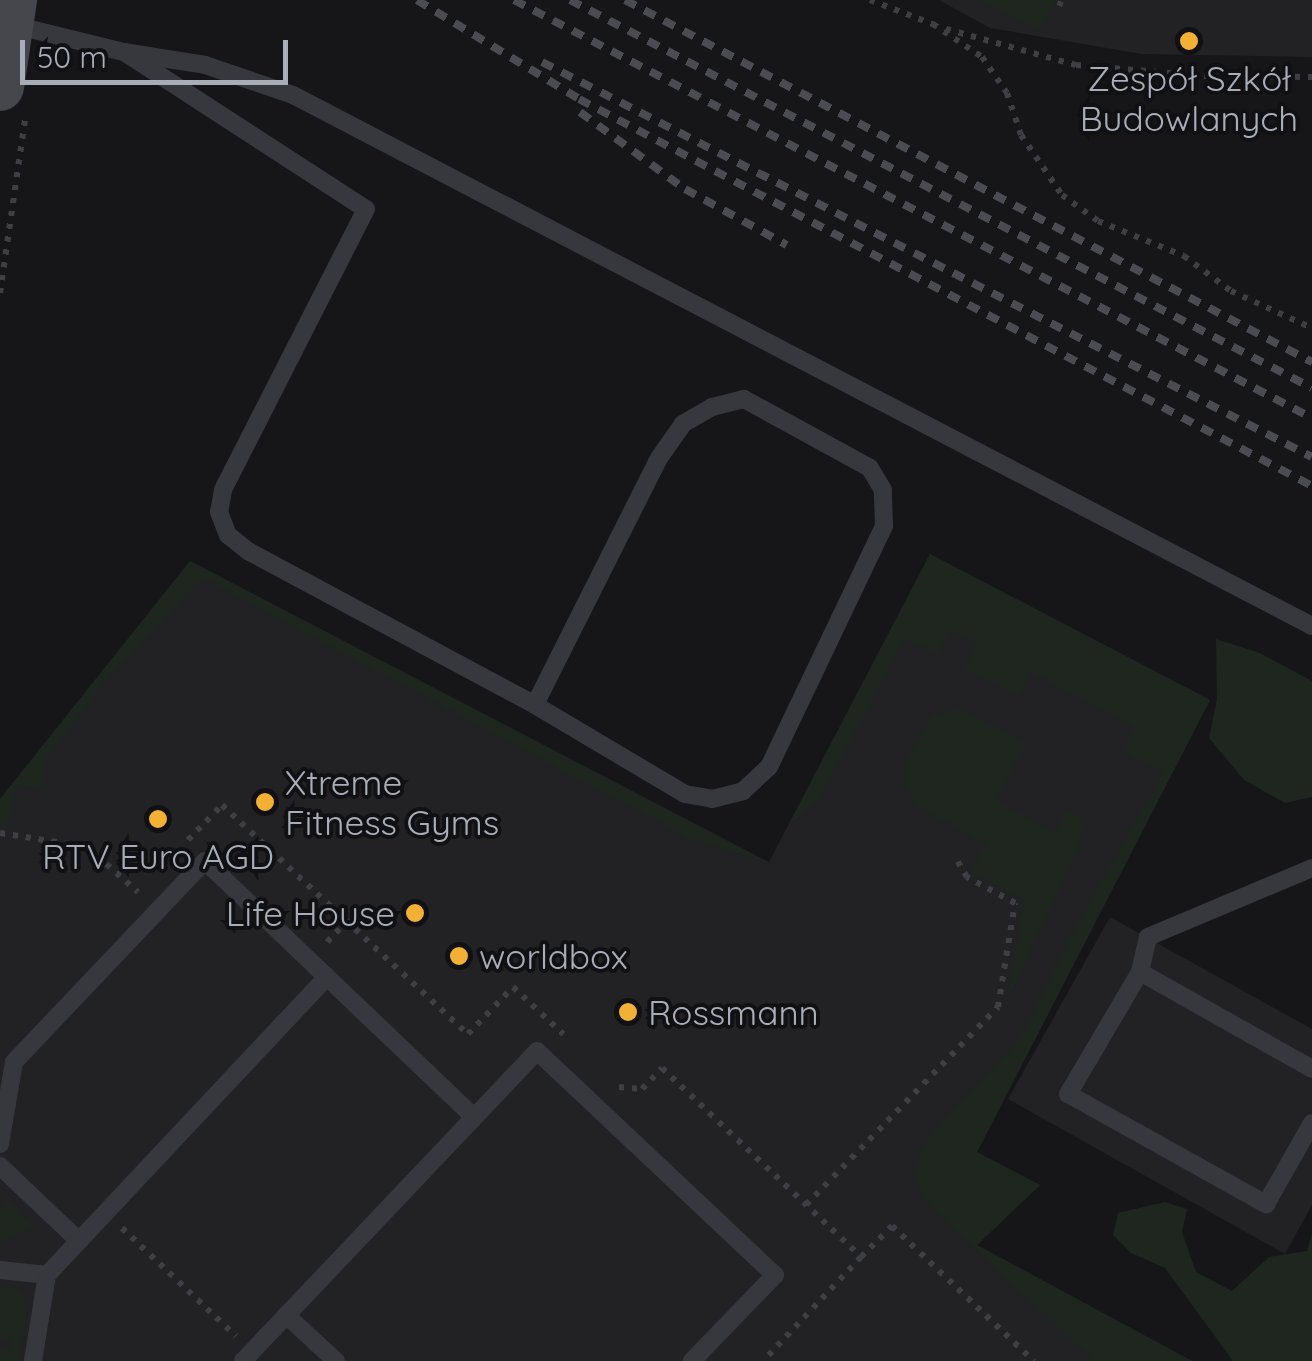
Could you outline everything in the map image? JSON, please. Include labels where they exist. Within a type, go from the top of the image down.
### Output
[{"type":"main road","points":[[12,0],[13,102]]},
{"type":"lane","points":[[0,22],[124,52],[205,64],[292,95],[1312,626]]},
{"type":"lane","points":[[124,52],[366,209],[223,490],[219,512],[228,535],[248,551],[534,705],[685,794],[712,799],[744,791],[768,767],[884,526],[883,490],[870,468],[744,400],[712,406],[683,424],[659,458],[534,705]]},
{"type":"lane","points":[[0,1144],[14,1062],[205,862],[474,1116]]},
{"type":"lane","points":[[1312,868],[1148,937],[1140,972],[1068,1094],[1266,1204],[1312,1123]]},
{"type":"lane","points":[[1140,972],[1312,1069]]},
{"type":"lane","points":[[33,1361],[47,1275],[327,977]]},
{"type":"lane","points":[[248,1356],[537,1050],[775,1275],[692,1361]]},
{"type":"lane","points":[[0,1166],[78,1241]]},
{"type":"lane","points":[[4,1267],[47,1275]]},
{"type":"lane","points":[[286,1315],[336,1361]]},
{"type":"path","points":[[870,0],[932,24],[1076,65],[1204,76],[1312,78]]},
{"type":"path","points":[[932,24],[982,57],[1006,92],[1021,134],[1062,195],[1098,221],[1184,256],[1231,291],[1312,328]]},
{"type":"path","points":[[0,294],[13,102]]},
{"type":"path","points":[[185,843],[222,804],[468,1034],[513,987],[568,1039]]},
{"type":"path","points":[[0,833],[87,847],[136,894],[149,881]]},
{"type":"path","points":[[806,1205],[998,1006],[1016,903],[967,877],[956,859]]},
{"type":"path","points":[[608,1077],[622,1090],[642,1089],[662,1068],[861,1257]]},
{"type":"path","points":[[106,1212],[248,1356]]},
{"type":"path","points":[[763,1361],[892,1226],[1034,1361]]},
{"type":"shaded area","name":"Zespół Szkół Budowlanych","points":[[939,0],[1312,0],[1312,57],[1142,54],[990,28]]},
{"type":"shaded area","points":[[979,0],[1056,0],[1040,31]]},
{"type":"shaded area","points":[[930,554],[1210,700],[977,1152],[1040,1185],[977,1245],[1192,1361],[0,1361],[0,799],[190,561],[769,862]]},
{"type":"shaded area","points":[[930,554],[1210,700],[977,1152],[1040,1185],[977,1245],[1192,1361],[1094,1361],[929,1205],[915,1178],[921,1146],[1020,1039],[1072,934],[1163,773],[1122,751],[1135,727],[1032,673],[1019,696],[964,668],[977,644],[951,631],[938,654],[905,638],[820,798],[789,824]]},
{"type":"shaded area","points":[[190,561],[769,863],[691,839],[203,578],[113,671],[47,757],[42,789],[16,785],[8,827],[0,826],[0,799]]},
{"type":"shaded area","points":[[1216,639],[1260,653],[1312,681],[1312,797],[1285,803],[1244,780],[1209,738],[1217,699]]},
{"type":"shaded area","points":[[959,708],[1026,743],[996,801],[1055,832],[1068,809],[1085,823],[1078,849],[1006,1003],[1024,900],[971,873],[986,844],[918,807],[906,789],[904,766],[931,717]]},
{"type":"shaded area","points":[[1110,917],[1312,1029],[1312,1205],[1285,1254],[1008,1099]]},
{"type":"shaded area","points":[[9,1201],[35,1228],[0,1241],[0,1210]]},
{"type":"shaded area","points":[[1165,1202],[1187,1209],[1182,1232],[1196,1272],[1232,1291],[1269,1257],[1307,1251],[1312,1234],[1312,1361],[1233,1361],[1165,1268],[1131,1253],[1113,1235],[1118,1213]]},
{"type":"shaded area","points":[[13,1285],[27,1301],[21,1361],[0,1361],[0,1348],[9,1349],[10,1340],[0,1338],[0,1287]]},
{"type":"railway","points":[[417,0],[579,99],[1312,486]]},
{"type":"railway","points":[[514,0],[1312,418]]},
{"type":"railway","points":[[570,0],[1312,388]]},
{"type":"railway","points":[[625,0],[1312,362]]},
{"type":"railway","points":[[542,62],[1312,457]]},
{"type":"railway","points":[[580,112],[685,189],[787,245]]},
{"type":"place","name":"Zespół Szkół Budowlanych","points":[[1189,41]]},
{"type":"place","name":"Xtreme Fitness Gyms","points":[[265,802]]},
{"type":"place","name":"RTV Euro AGD","points":[[158,819]]},
{"type":"place","name":"Life House","points":[[415,913]]},
{"type":"place","name":"worldbox","points":[[459,956]]},
{"type":"place","name":"Rossmann","points":[[628,1012]]}]
